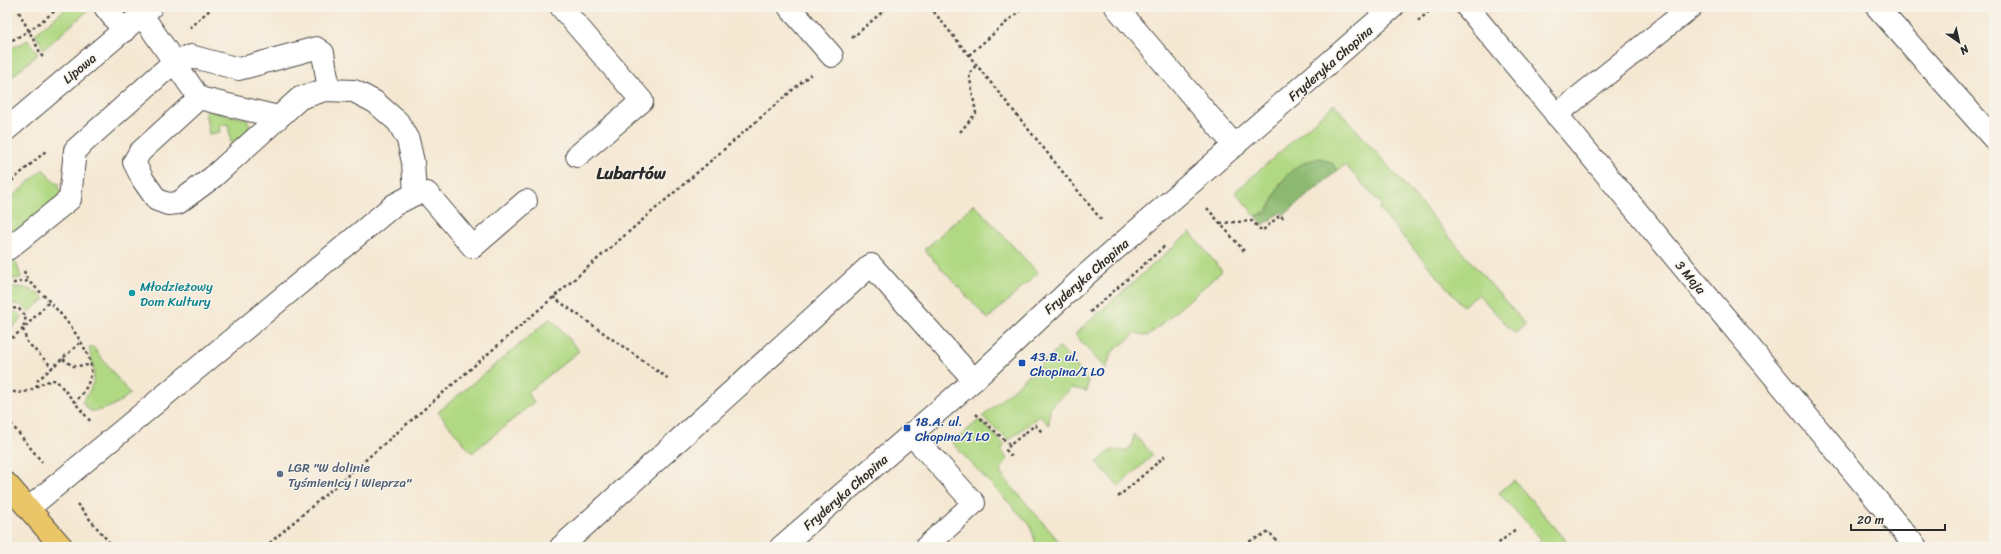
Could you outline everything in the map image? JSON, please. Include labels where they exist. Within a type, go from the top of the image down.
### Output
[{"type":"main road","points":[[7,484],[62,547]]},
{"type":"street","points":[[105,7],[124,31]]},
{"type":"street","points":[[561,7],[642,101],[578,156]]},
{"type":"street","points":[[789,7],[832,56]]},
{"type":"street","points":[[1116,7],[1235,146]]},
{"type":"street","name":"Fryderyka Chopina","points":[[781,547],[974,380],[1041,316],[1393,7]]},
{"type":"street","name":"3 Maja","points":[[1467,7],[1916,547]]},
{"type":"street","points":[[1556,115],[1691,7]]},
{"type":"street","points":[[1877,7],[1994,139]]},
{"type":"street","points":[[147,11],[174,62],[199,98],[278,117]]},
{"type":"street","name":"Lipowa","points":[[7,129],[147,11]]},
{"type":"street","points":[[8,249],[70,199],[75,150],[174,62],[190,56],[239,69],[316,48],[323,53],[329,90]]},
{"type":"street","points":[[199,98],[140,152],[134,162],[143,180],[157,200],[168,204],[178,203],[213,177],[300,98],[325,90],[354,91],[374,102],[398,122],[408,140],[413,162],[414,194]]},
{"type":"street","points":[[28,508],[394,205],[414,194],[427,193],[473,246],[526,201]]},
{"type":"street","points":[[561,547],[871,265],[974,380]]},
{"type":"street","points":[[911,434],[974,503],[926,547]]},
{"type":"path","points":[[7,43],[29,31],[60,7]]},
{"type":"path","points":[[265,547],[888,7]]},
{"type":"path","points":[[930,7],[1105,224]]},
{"type":"path","points":[[969,55],[1024,7]]},
{"type":"path","points":[[1416,23],[1434,7]]},
{"type":"path","points":[[19,12],[43,58]]},
{"type":"path","points":[[960,132],[976,113],[969,74],[976,64]]},
{"type":"path","points":[[1202,213],[1213,202]]},
{"type":"path","points":[[1207,208],[1244,251]]},
{"type":"path","points":[[1220,223],[1252,221],[1262,231],[1280,215],[1284,219]]},
{"type":"path","points":[[1140,230],[1158,252]]},
{"type":"path","points":[[1089,313],[1169,242]]},
{"type":"path","points":[[7,284],[28,281],[50,301],[86,349],[92,372],[84,392],[75,402]]},
{"type":"path","points":[[553,297],[670,380]]},
{"type":"path","points":[[7,342],[50,301]]},
{"type":"path","points":[[7,309],[18,308],[26,316],[22,329],[27,342],[53,368]]},
{"type":"path","points":[[37,387],[37,381],[81,342]]},
{"type":"path","points":[[63,359],[73,366],[90,365]]},
{"type":"path","points":[[7,390],[17,394],[29,392],[37,387],[56,380],[108,442]]},
{"type":"path","points":[[970,418],[981,409]]},
{"type":"path","points":[[975,413],[1010,445]]},
{"type":"path","points":[[1013,458],[1006,450],[1010,445],[1035,425],[1043,433]]},
{"type":"path","points":[[1118,497],[1165,456]]},
{"type":"path","points":[[1494,547],[1517,528]]},
{"type":"path","points":[[1244,544],[1269,532],[1282,547]]},
{"type":"green space","points":[[68,7],[92,7],[44,49],[35,34]]},
{"type":"green space","points":[[28,40],[38,54],[7,81],[7,50]]},
{"type":"green space","points":[[1334,104],[1526,325],[1515,334],[1478,294],[1463,306],[1379,209],[1382,205],[1345,165],[1337,171],[1333,164],[1280,183],[1272,203],[1266,211],[1256,216],[1235,192]]},
{"type":"green space","points":[[205,110],[247,119],[250,126],[248,133],[232,148],[228,124],[219,126],[220,132],[209,134]]},
{"type":"green space","points":[[1321,158],[1333,164],[1337,171],[1284,215],[1281,212],[1263,225],[1256,216],[1265,213],[1269,209],[1276,193],[1288,174],[1299,165]]},
{"type":"green space","points":[[43,169],[54,182],[60,184],[58,187],[65,196],[7,244],[7,202]]},
{"type":"green space","points":[[974,204],[1038,273],[988,319],[924,250]]},
{"type":"green space","points":[[1190,232],[1222,271],[1148,336],[1136,333],[1111,353],[1106,370],[1075,334]]},
{"type":"green space","points":[[7,255],[17,264],[21,278],[7,280]]},
{"type":"green space","points":[[16,287],[31,290],[38,293],[45,299],[29,312],[20,305],[7,305],[7,290]]},
{"type":"green space","points":[[15,312],[23,318],[7,332],[7,314]]},
{"type":"green space","points":[[551,318],[579,351],[527,393],[534,402],[472,453],[438,412]]},
{"type":"green space","points":[[92,346],[130,394],[112,406],[96,411],[90,411],[82,402],[93,382],[94,370],[89,348]]},
{"type":"green space","points":[[1060,347],[1088,380],[1087,391],[1072,388],[1050,407],[1049,425],[1040,415],[1009,440],[982,417]]},
{"type":"green space","points":[[979,420],[1005,445],[1001,450],[1008,460],[1000,468],[1002,470],[1000,473],[1064,547],[1037,547],[1030,525],[952,443]]},
{"type":"green space","points":[[1134,434],[1153,455],[1119,486],[1097,463],[1111,450],[1125,451],[1132,446]]},
{"type":"green space","points":[[1514,480],[1572,547],[1533,547],[1541,539],[1499,493]]},
{"type":"place","name":"Młodzieżowy Dom Kultury","points":[[132,293]]},
{"type":"place","name":"43.B. ul. Chopina/I LO","points":[[1022,363]]},
{"type":"place","name":"18.A. ul. Chopina/I LO","points":[[907,428]]},
{"type":"place","name":"LGR \"W dolinie Tyśmienicy i Wieprza\"","points":[[280,474]]},
{"type":"district","name":"Lubartów","points":[[631,173]]}]
